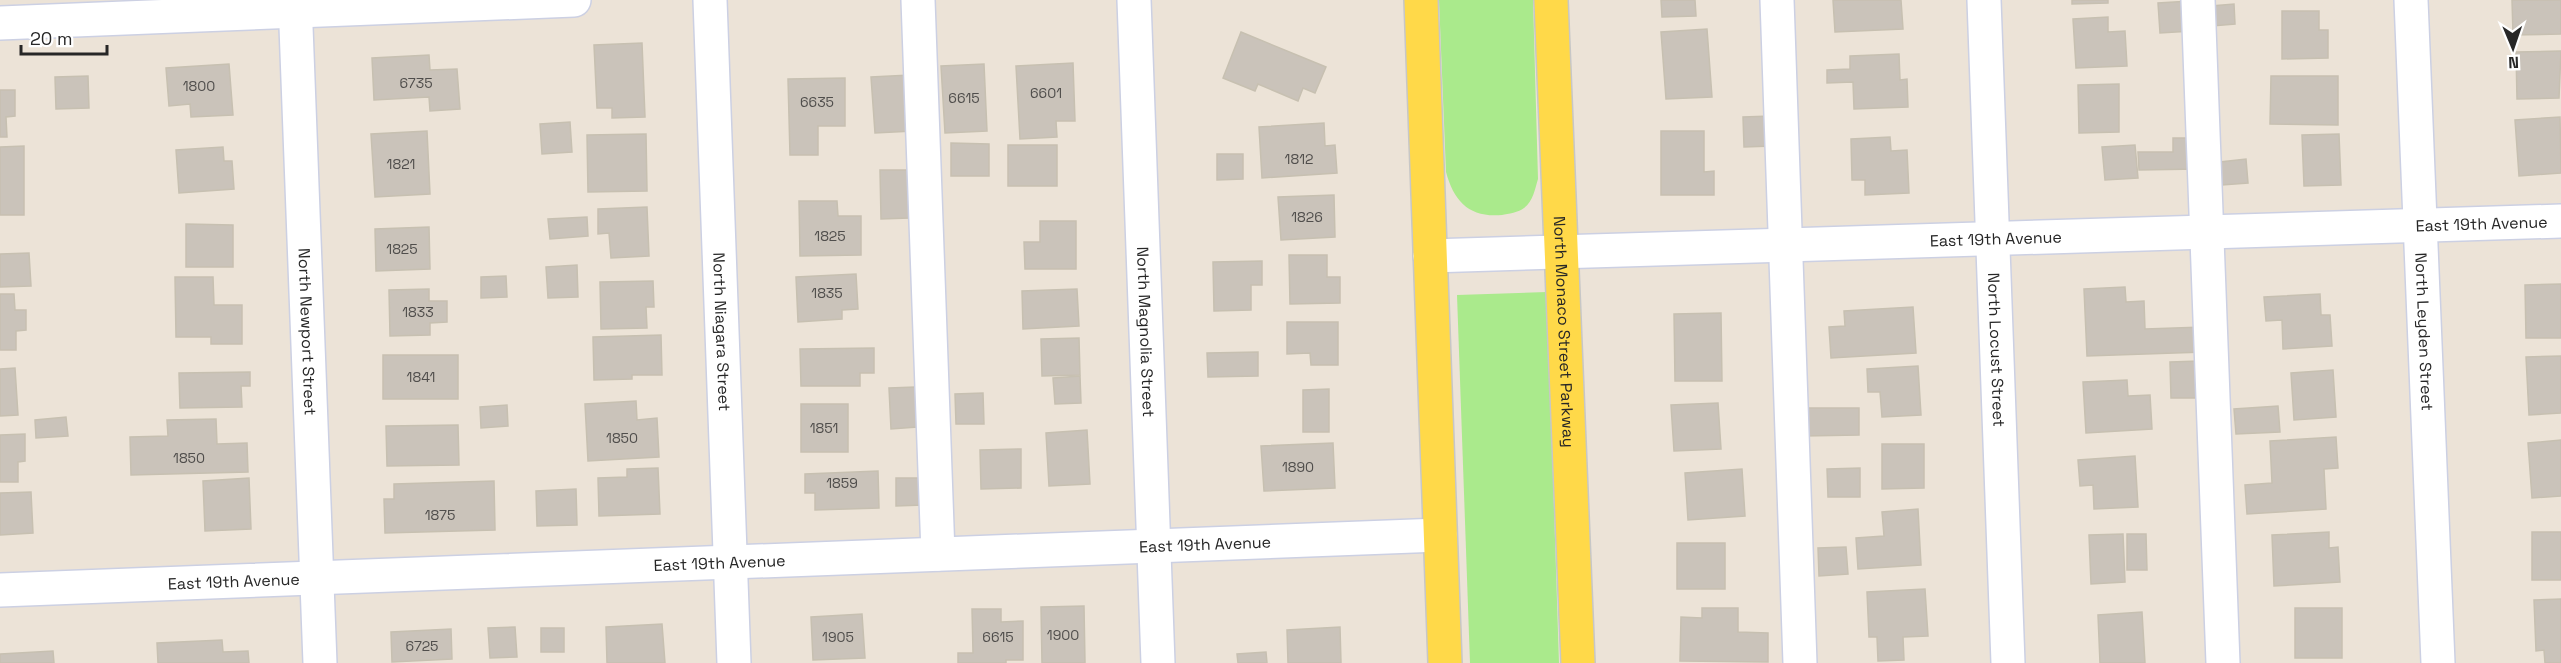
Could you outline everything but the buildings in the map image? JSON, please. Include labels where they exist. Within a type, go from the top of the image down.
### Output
[{"type":"main road","points":[[1421,0],[1445,663]]},
{"type":"main road","name":"North Monaco Street Parkway","points":[[1551,0],[1578,663]]},
{"type":"street","points":[[0,23],[295,5],[574,0]]},
{"type":"street","name":"North Niagara Street","points":[[710,0],[734,663]]},
{"type":"street","points":[[918,0],[938,554]]},
{"type":"street","name":"North Magnolia Street","points":[[1134,0],[1158,663]]},
{"type":"street","points":[[1777,0],[1800,663]]},
{"type":"street","name":"North Locust Street","points":[[1984,0],[2008,663]]},
{"type":"street","points":[[2198,0],[2223,663]]},
{"type":"street","name":"North Leyden Street","points":[[2411,0],[2438,663]]},
{"type":"street","name":"North Newport Street","points":[[295,5],[320,663]]},
{"type":"street","name":"East 19th Avenue","points":[[1430,256],[2561,220]]},
{"type":"street","name":"East 19th Avenue","points":[[0,590],[1440,535]]},
{"type":"green space","points":[[1439,0],[1533,0],[1538,179],[1530,202],[1519,211],[1491,215],[1472,211],[1459,200],[1449,183],[1446,172]]},
{"type":"green space","points":[[1547,292],[1559,663],[1470,663],[1457,295]]}]
